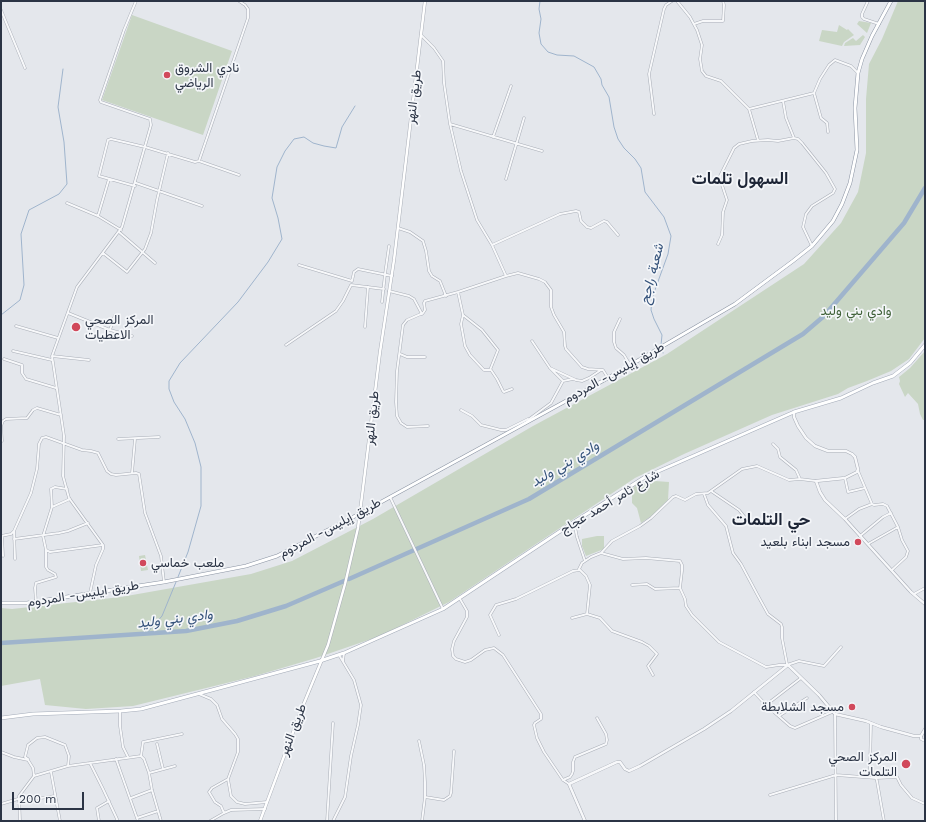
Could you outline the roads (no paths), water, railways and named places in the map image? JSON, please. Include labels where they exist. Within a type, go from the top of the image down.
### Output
[{"type":"main road","name":"طريق النهر","points":[[260,821],[299,715],[320,661],[328,645],[352,558],[361,513],[372,405],[392,276],[425,1]]},
{"type":"main road","name":"طريق إيليس- المردوم","points":[[164,582],[229,570],[267,560],[288,551],[361,513],[528,420],[608,378],[735,304],[812,246],[832,221],[842,204],[850,183],[857,150],[855,108],[858,72],[867,47],[891,1]]},
{"type":"main road","name":"شارع ثامر أحمد عجاج","points":[[1,718],[33,714],[141,709],[320,661],[344,653],[443,609],[645,477],[794,412],[841,398],[873,383],[893,376],[910,363],[925,345]]},
{"type":"main road","name":"طريق ايليس- المردوم","points":[[1,603],[19,604],[36,602],[164,582]]},
{"type":"street","points":[[90,593],[96,565],[103,549],[103,545],[88,523],[75,508],[70,499],[63,476],[65,444],[52,356],[77,287],[120,231],[125,220],[146,147],[151,125],[150,119],[101,102],[100,100],[124,30],[136,1]]},
{"type":"street","points":[[199,161],[248,18],[248,9],[245,4],[239,1]]},
{"type":"street","points":[[654,114],[649,74],[664,10],[666,5],[672,1]]},
{"type":"street","points":[[677,1],[694,24],[702,45],[700,59],[702,71],[706,76],[721,81],[749,109],[758,140]]},
{"type":"street","points":[[694,24],[703,21],[723,21],[723,1]]},
{"type":"street","points":[[868,1],[862,17],[879,24]]},
{"type":"street","points":[[1,10],[25,68]]},
{"type":"street","points":[[421,35],[434,48],[443,61],[444,83],[450,124],[461,171],[474,213],[492,245],[506,276]]},
{"type":"street","points":[[828,132],[827,123],[820,118],[814,93],[820,79],[829,65],[833,61],[837,60],[851,66],[858,72]]},
{"type":"street","points":[[494,137],[511,86]]},
{"type":"street","points":[[749,109],[814,93]]},
{"type":"street","points":[[783,101],[786,118],[794,138]]},
{"type":"street","points":[[506,179],[524,118]]},
{"type":"street","points":[[450,124],[516,142],[542,151]]},
{"type":"street","points":[[718,244],[722,235],[723,212],[727,200],[720,176],[736,145],[758,140],[778,142],[794,138],[798,139],[802,143],[826,173],[835,189],[831,194],[812,206],[806,214],[803,227],[812,246]]},
{"type":"street","points":[[202,206],[135,184],[98,176],[108,140],[111,139],[146,147],[195,162],[199,161],[239,175]]},
{"type":"street","points":[[103,253],[127,272],[147,246],[168,153]]},
{"type":"street","points":[[98,216],[109,179]]},
{"type":"street","points":[[67,203],[98,216],[120,231],[155,263]]},
{"type":"street","points":[[492,245],[560,214],[576,211],[579,212],[581,221],[587,227],[591,228],[604,221],[607,222],[618,235]]},
{"type":"street","points":[[398,228],[410,232],[423,241],[426,251],[428,271],[432,276],[440,281],[446,296]]},
{"type":"street","points":[[382,302],[389,246]]},
{"type":"street","points":[[299,265],[352,281]]},
{"type":"street","points":[[286,345],[336,311],[351,285],[354,272],[358,269],[392,276]]},
{"type":"street","points":[[428,426],[407,427],[401,423],[397,416],[397,371],[404,323],[407,320],[422,314],[425,310],[425,301],[446,296],[506,276],[522,273],[539,279],[548,285],[551,290],[551,307],[564,332],[566,349],[585,368],[606,372],[608,378]]},
{"type":"street","points":[[351,285],[384,289]]},
{"type":"street","points":[[365,326],[368,287]]},
{"type":"street","points":[[389,291],[412,297],[416,301],[422,314]]},
{"type":"street","points":[[458,292],[463,315],[461,324],[467,351],[484,370],[490,370]]},
{"type":"street","points":[[68,313],[110,330],[132,336]]},
{"type":"street","points":[[110,330],[115,315]]},
{"type":"street","points":[[463,315],[482,330],[498,350],[490,370]]},
{"type":"street","points":[[620,319],[614,332],[614,342],[616,348],[624,355],[630,365]]},
{"type":"street","points":[[16,326],[58,338]]},
{"type":"street","points":[[532,341],[550,368],[563,381]]},
{"type":"street","points":[[13,351],[52,360]]},
{"type":"street","points":[[400,354],[410,357],[425,356]]},
{"type":"street","points":[[52,356],[89,360]]},
{"type":"street","points":[[4,359],[22,365],[22,373],[26,379],[56,388]]},
{"type":"street","points":[[550,368],[573,379],[582,381],[601,370]]},
{"type":"street","points":[[490,370],[503,391],[507,392],[512,389]]},
{"type":"street","points":[[563,381],[573,379]]},
{"type":"street","points":[[461,410],[472,416],[481,425],[506,430],[528,420],[551,404],[563,381]]},
{"type":"street","points":[[2,441],[1,426],[3,421],[6,419],[27,418],[33,410],[37,408],[61,415]]},
{"type":"street","points":[[794,412],[794,417],[806,438],[810,442],[822,450],[850,452],[854,457],[858,471],[872,504]]},
{"type":"street","points":[[15,559],[14,531],[31,493],[37,469],[40,440],[46,437],[98,453],[107,471],[111,474],[137,473],[140,476],[145,513],[161,556],[164,582]]},
{"type":"street","points":[[118,439],[159,437]]},
{"type":"street","points":[[132,473],[135,439]]},
{"type":"street","points":[[773,444],[778,449],[780,457],[796,470],[800,479]]},
{"type":"street","points":[[587,614],[590,585],[586,576],[581,569],[579,569],[580,566],[591,557],[601,553],[612,541],[640,526],[673,497],[676,496],[685,500],[696,494],[704,494],[711,491],[742,469],[752,466],[760,466],[789,480],[800,479],[816,481],[845,478],[855,474],[858,471]]},
{"type":"street","points":[[845,478],[848,492],[865,488]]},
{"type":"street","points":[[816,481],[820,492],[826,500],[925,604]]},
{"type":"street","points":[[36,602],[36,583],[56,577],[55,574],[46,567],[46,550],[43,536],[52,507],[51,489],[55,487],[67,489]]},
{"type":"street","points":[[711,491],[735,508],[751,525]]},
{"type":"street","points":[[704,494],[708,505],[726,526],[733,552],[768,614],[781,624],[787,665]]},
{"type":"street","points":[[390,496],[443,609]]},
{"type":"street","points":[[52,507],[70,499]]},
{"type":"street","points":[[845,519],[859,509],[872,504],[886,505],[898,526],[908,553],[892,570]]},
{"type":"street","points":[[860,536],[883,517],[891,514]]},
{"type":"street","points":[[574,522],[585,561]]},
{"type":"street","points":[[14,539],[43,536],[68,531],[88,523]]},
{"type":"street","points":[[868,544],[898,526]]},
{"type":"street","points":[[3,556],[2,536],[11,534],[14,531]]},
{"type":"street","points":[[46,550],[50,552],[103,545]]},
{"type":"street","points":[[601,553],[623,559],[646,558],[680,561],[682,565],[680,588],[688,611],[698,623],[719,642],[766,667],[787,665],[802,677],[835,714],[866,721],[896,731],[921,736]]},
{"type":"street","points":[[499,635],[490,615],[496,605],[516,599],[573,570],[581,569]]},
{"type":"street","points":[[632,585],[647,584],[655,589],[680,588]]},
{"type":"street","points":[[914,594],[925,588]]},
{"type":"street","points":[[460,599],[467,611],[467,617],[454,641],[452,649],[453,656],[456,659],[465,662],[471,660],[485,650],[494,648],[503,655],[541,714],[541,719],[534,725],[537,738],[544,752],[563,780],[570,784],[585,821]]},
{"type":"street","points":[[572,618],[587,614],[600,618],[612,631],[642,642],[648,646],[657,654],[648,666],[653,675]]},
{"type":"street","points":[[570,784],[617,762],[620,762],[625,769],[629,771],[640,766],[731,711],[787,665],[798,661],[824,666],[841,647]]},
{"type":"street","points":[[343,661],[344,653]]},
{"type":"street","points":[[334,821],[345,797],[361,705],[354,680],[339,655]]},
{"type":"street","points":[[766,705],[802,677]]},
{"type":"street","points":[[754,692],[766,705],[794,728],[832,712]]},
{"type":"street","points":[[199,694],[217,704],[222,719],[238,739],[238,752],[228,779],[231,796],[237,802],[245,804],[267,802]]},
{"type":"street","points":[[779,716],[807,698]]},
{"type":"street","points":[[120,711],[120,726],[123,747],[128,757]]},
{"type":"street","points":[[835,714],[836,821]]},
{"type":"street","points":[[563,780],[570,777],[572,774],[575,757],[606,744],[606,734],[597,718]]},
{"type":"street","points":[[327,821],[333,723]]},
{"type":"street","points":[[869,776],[871,723]]},
{"type":"street","points":[[921,736],[925,729]]},
{"type":"street","points":[[161,821],[152,790],[149,773],[144,759],[141,756],[143,742],[182,734]]},
{"type":"street","points":[[921,736],[921,740],[925,741]]},
{"type":"street","points":[[34,776],[33,768],[26,757],[26,750],[28,745],[37,738],[45,737],[65,745],[69,756],[68,766]]},
{"type":"street","points":[[419,741],[424,764],[426,797],[422,821]]},
{"type":"street","points":[[157,744],[163,769]]},
{"type":"street","points":[[426,797],[444,800],[450,796],[454,751]]},
{"type":"street","points":[[1,752],[28,760]]},
{"type":"street","points":[[20,821],[20,793],[34,776],[68,766],[141,756]]},
{"type":"street","points":[[116,759],[138,820],[158,811]]},
{"type":"street","points":[[90,763],[117,821]]},
{"type":"street","points":[[149,773],[175,766]]},
{"type":"street","points":[[51,772],[60,821]]},
{"type":"street","points":[[770,795],[836,775],[869,776],[876,778],[897,777],[901,785],[912,798],[925,804]]},
{"type":"street","points":[[876,778],[884,821]]},
{"type":"street","points":[[224,812],[221,806],[209,795],[209,792],[212,788],[228,779]]},
{"type":"street","points":[[130,798],[152,790]]},
{"type":"street","points":[[1,804],[19,800],[55,796]]},
{"type":"street","points":[[99,821],[97,808],[109,801]]},
{"type":"street","points":[[210,821],[224,812],[265,809]]},
{"type":"waterway","name":"شعبة راجح","points":[[540,1],[539,9],[541,19],[539,33],[541,44],[548,52],[557,55],[574,56],[594,67],[609,97],[614,127],[618,139],[641,168],[645,192],[664,217],[671,236],[668,254],[652,298],[651,310],[662,335],[661,345]]},
{"type":"waterway","points":[[1,315],[20,300],[24,285],[21,234],[29,210],[59,194],[67,184],[64,142],[58,107],[63,69]]},
{"type":"waterway","points":[[178,577],[188,552],[201,506],[201,467],[195,443],[185,419],[174,402],[169,389],[169,381],[180,363],[238,302],[268,262],[282,239],[272,198],[277,167],[285,151],[294,139],[304,137],[313,143],[336,148],[342,127],[355,106]]},
{"type":"waterway","name":"وادي بني وليد","points":[[349,579],[529,499],[803,334],[824,316],[904,223],[925,188]]},
{"type":"waterway","points":[[662,349],[663,353]]},
{"type":"waterway","name":"وادي بني وليد","points":[[1,643],[186,631],[237,621],[286,606],[344,581]]},
{"type":"waterway","points":[[146,634],[162,616],[176,582]]},
{"type":"place","name":"نادي الشروق الرياضي","points":[[167,75]]},
{"type":"place","name":"المركز الصحي الاعطيات","points":[[76,327]]},
{"type":"place","name":"مسجد ابناء بلعيد","points":[[858,542]]},
{"type":"place","name":"ملعب خماسي","points":[[143,563]]},
{"type":"place","name":"مسجد الشلابطة","points":[[852,707]]},
{"type":"place","name":"المركز الصحي التلمات","points":[[906,764]]},
{"type":"district","name":"السهول تلمات","points":[[740,179]]},
{"type":"district","name":"حي التلمات","points":[[771,520]]}]
